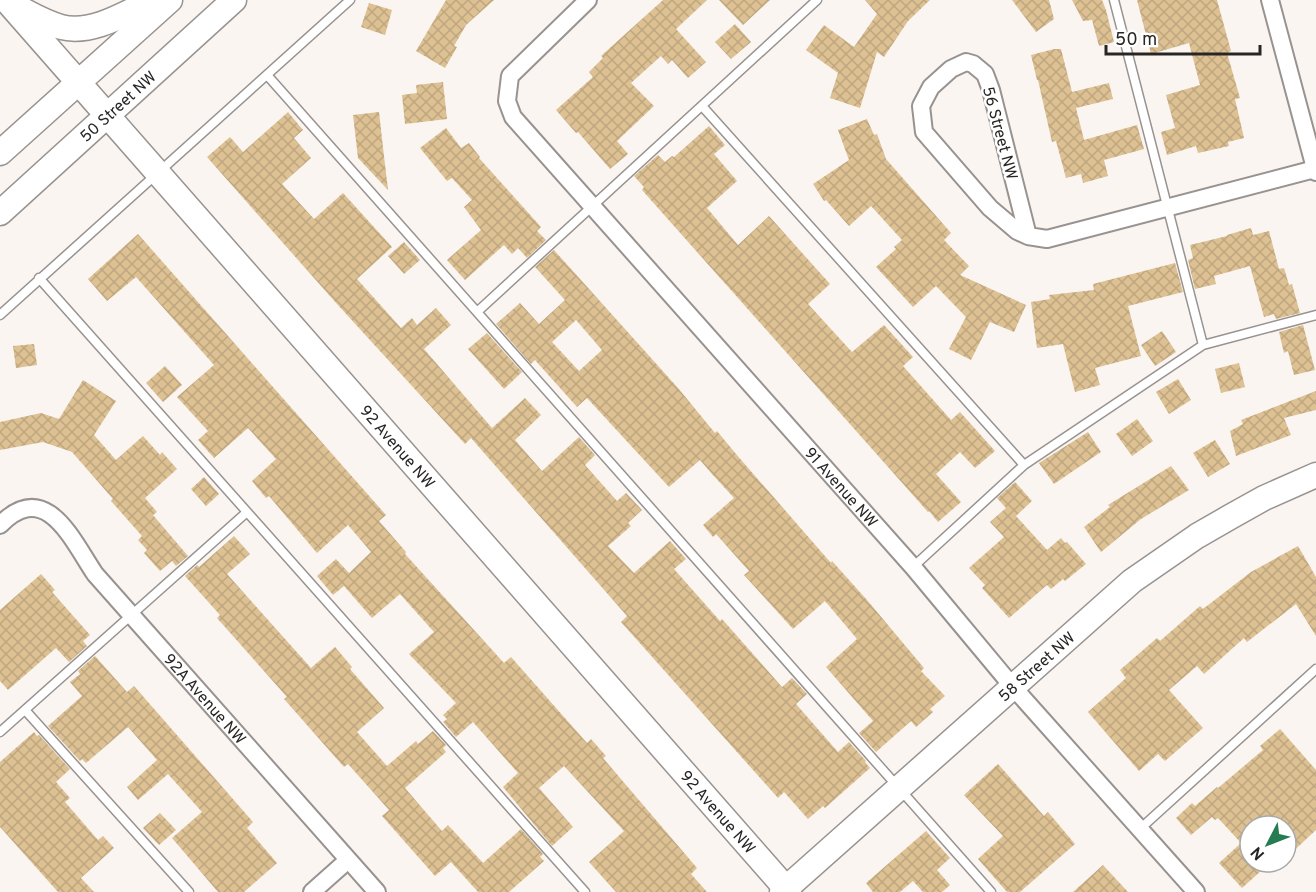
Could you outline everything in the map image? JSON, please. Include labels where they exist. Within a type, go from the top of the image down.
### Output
[{"type":"street","points":[[7,1],[43,21],[63,28],[82,29],[119,17],[153,0]]},
{"type":"street","points":[[0,153],[170,0]]},
{"type":"street","name":"50 Street NW","points":[[0,213],[234,0]]},
{"type":"street","name":"91 Avenue NW","points":[[588,0],[510,76],[507,101],[513,117],[913,567],[1013,687],[1196,892]]},
{"type":"street","points":[[1028,236],[1047,239],[1316,170],[1270,0]]},
{"type":"street","name":"92 Avenue NW","points":[[7,1],[786,891]]},
{"type":"street","name":"56 Street NW","points":[[966,62],[973,64],[985,74],[991,90],[1028,236],[1017,231],[990,208],[924,132],[921,106],[931,87],[951,69],[966,62]]},
{"type":"street","name":"58 Street NW","points":[[786,891],[1132,581],[1197,536],[1264,498],[1316,475]]},
{"type":"street","name":"92A Avenue NW","points":[[0,525],[6,519],[36,507],[49,512],[64,528],[95,574],[377,892]]},
{"type":"street","points":[[312,892],[348,860]]},
{"type":"lane","points":[[0,315],[350,0]]},
{"type":"lane","points":[[477,312],[817,0]]},
{"type":"lane","points":[[1114,0],[1203,345]]},
{"type":"lane","points":[[267,75],[991,892]]},
{"type":"lane","points":[[702,106],[1024,465]]},
{"type":"lane","points":[[39,278],[585,892]]},
{"type":"lane","points":[[913,567],[1024,465],[1203,345],[1316,315]]},
{"type":"lane","points":[[0,732],[247,512]]},
{"type":"lane","points":[[1141,828],[1316,669]]},
{"type":"lane","points":[[25,710],[189,892]]},
{"type":"building","points":[[446,0],[494,0],[466,25],[445,68],[416,51]]},
{"type":"building","points":[[663,0],[707,0],[676,29],[706,62],[688,78],[672,60],[668,64],[661,56],[631,83],[654,106],[617,141],[628,154],[610,169],[556,110],[593,77],[589,72],[603,58],[601,56]]},
{"type":"building","points":[[719,0],[770,0],[743,25]]},
{"type":"building","points":[[865,0],[930,0],[908,21],[884,57],[877,52],[860,108],[830,98],[838,73],[806,50],[824,25],[854,47],[877,14]]},
{"type":"building","points":[[1012,0],[1049,0],[1054,19],[1036,32]]},
{"type":"building","points":[[1072,0],[1102,0],[1114,42],[1099,46],[1092,20],[1083,21]]},
{"type":"building","points":[[1137,0],[1217,0],[1231,51],[1227,53],[1240,98],[1235,99],[1244,138],[1228,142],[1229,146],[1198,153],[1196,146],[1167,155],[1161,132],[1175,128],[1166,95],[1200,85],[1189,43],[1151,54]]},
{"type":"building","points":[[369,3],[392,10],[385,35],[361,27]]},
{"type":"building","points":[[735,24],[751,42],[731,59],[715,42]]},
{"type":"building","points":[[1061,49],[1072,92],[1109,83],[1113,99],[1076,108],[1084,140],[1137,125],[1144,149],[1104,160],[1108,176],[1083,183],[1081,174],[1066,178],[1056,141],[1052,142],[1031,55]]},
{"type":"building","points":[[443,82],[447,119],[405,124],[402,95],[417,93],[416,85]]},
{"type":"building","points":[[288,112],[303,130],[294,138],[311,158],[282,184],[314,219],[343,193],[392,247],[357,279],[401,328],[412,318],[417,325],[436,308],[451,325],[424,349],[492,428],[525,398],[541,415],[515,440],[542,471],[579,437],[595,455],[585,465],[617,501],[626,493],[642,510],[628,523],[631,526],[608,546],[634,573],[670,541],[686,559],[674,569],[720,621],[722,619],[782,687],[792,678],[807,694],[796,704],[838,752],[849,742],[866,761],[870,768],[825,808],[823,806],[808,819],[784,792],[778,798],[621,622],[627,616],[471,438],[465,444],[207,157],[230,137],[243,152]]},
{"type":"building","points":[[379,112],[388,190],[358,158],[353,115]]},
{"type":"building","points":[[867,119],[874,135],[877,134],[886,159],[951,233],[944,240],[969,266],[960,275],[1026,305],[1014,332],[990,322],[971,360],[949,349],[966,317],[936,286],[913,307],[876,267],[896,249],[894,247],[902,240],[871,206],[849,226],[826,200],[824,201],[813,184],[849,160],[838,130]]},
{"type":"building","points":[[709,126],[725,145],[714,154],[737,181],[707,208],[738,245],[769,216],[830,284],[808,304],[852,352],[884,325],[913,357],[903,366],[951,420],[960,412],[995,451],[975,468],[960,452],[936,474],[961,502],[938,522],[642,190],[644,187],[634,176],[658,155],[665,162],[672,156],[674,157]]},
{"type":"building","points":[[446,128],[461,148],[469,143],[479,158],[541,227],[537,231],[546,240],[527,258],[518,248],[512,254],[504,245],[465,280],[447,260],[481,230],[464,207],[472,200],[452,178],[447,181],[420,148]]},
{"type":"building","points":[[1251,228],[1253,235],[1269,231],[1279,269],[1284,268],[1289,285],[1292,284],[1300,313],[1276,319],[1274,314],[1264,317],[1250,266],[1214,276],[1216,284],[1195,289],[1188,260],[1193,258],[1190,245]]},
{"type":"building","points":[[138,234],[386,515],[379,521],[406,552],[405,554],[504,663],[511,657],[587,743],[591,739],[606,756],[603,758],[697,868],[691,874],[707,892],[616,892],[589,862],[624,831],[564,766],[539,788],[573,827],[552,846],[503,787],[518,773],[473,722],[456,737],[443,722],[447,719],[443,715],[456,703],[409,654],[434,632],[400,594],[372,618],[344,586],[333,595],[317,576],[336,559],[349,573],[371,552],[348,525],[317,553],[269,496],[266,498],[252,481],[276,459],[248,428],[214,458],[198,440],[208,431],[177,397],[214,365],[136,277],[107,301],[88,279]]},
{"type":"building","points":[[404,242],[420,260],[404,274],[388,256]]},
{"type":"building","points":[[554,250],[678,388],[715,433],[717,431],[831,563],[832,561],[867,600],[924,668],[921,671],[945,696],[930,709],[933,712],[916,727],[911,721],[876,752],[859,733],[873,721],[826,667],[857,639],[825,601],[793,629],[744,575],[749,571],[716,534],[713,537],[703,525],[734,498],[700,460],[669,487],[587,398],[577,407],[535,360],[531,364],[496,324],[520,303],[539,324],[565,300],[535,267]],"holes":[[[576,320],[602,350],[579,371],[552,342]]]},
{"type":"building","points":[[1175,263],[1183,292],[1128,306],[1141,356],[1095,368],[1100,385],[1075,392],[1063,344],[1037,348],[1031,302],[1050,299],[1049,295],[1094,290],[1093,284]]},
{"type":"building","points":[[1303,325],[1315,370],[1294,375],[1288,351],[1284,353],[1279,332]]},
{"type":"building","points":[[1162,331],[1176,352],[1155,366],[1141,345]]},
{"type":"building","points":[[487,333],[522,372],[504,389],[468,349]]},
{"type":"building","points":[[34,344],[37,365],[16,368],[13,346]]},
{"type":"building","points":[[1239,363],[1245,387],[1221,393],[1215,369]]},
{"type":"building","points":[[165,366],[182,385],[163,402],[146,383]]},
{"type":"building","points":[[1178,379],[1191,400],[1169,414],[1156,392]]},
{"type":"building","points":[[83,380],[116,401],[94,435],[116,460],[143,436],[177,469],[145,498],[157,512],[153,515],[188,556],[176,566],[172,561],[160,571],[144,553],[147,550],[138,540],[142,536],[72,452],[43,442],[0,450],[0,422],[41,413],[59,419]]},
{"type":"building","points":[[1316,391],[1316,410],[1284,418],[1291,435],[1236,456],[1230,431],[1243,424],[1241,420]]},
{"type":"building","points":[[1137,419],[1153,441],[1132,456],[1116,434]]},
{"type":"building","points":[[1088,432],[1101,452],[1054,484],[1039,463]]},
{"type":"building","points":[[1215,440],[1230,464],[1208,477],[1193,453]]},
{"type":"building","points":[[1171,466],[1189,490],[1141,519],[1101,552],[1084,527],[1110,507],[1108,505]]},
{"type":"building","points":[[204,477],[219,494],[206,506],[191,489]]},
{"type":"building","points":[[1015,482],[1032,501],[1016,516],[1047,550],[1061,538],[1086,564],[1051,589],[1047,585],[1009,618],[982,588],[985,585],[969,568],[1004,537],[990,522],[1006,508],[997,498]]},
{"type":"building","points":[[234,536],[250,554],[227,574],[311,668],[335,647],[352,667],[350,669],[384,708],[357,732],[387,766],[416,741],[418,744],[433,731],[446,745],[443,748],[446,752],[405,788],[442,831],[448,825],[483,863],[521,829],[543,854],[540,857],[544,861],[509,892],[478,892],[451,862],[435,876],[382,816],[389,810],[348,764],[344,767],[284,699],[287,697],[217,618],[220,615],[185,576],[197,565],[199,567]]},
{"type":"building","points":[[1298,546],[1316,577],[1316,636],[1296,604],[1247,642],[1244,638],[1204,674],[1197,666],[1169,690],[1203,728],[1165,761],[1158,754],[1139,771],[1088,712],[1126,678],[1120,670],[1157,638],[1160,641],[1200,606],[1203,609],[1251,572]]},
{"type":"building","points":[[41,574],[55,590],[52,592],[90,635],[83,641],[87,646],[69,662],[56,648],[8,690],[0,681],[0,610]]},
{"type":"building","points":[[95,656],[127,692],[134,686],[253,822],[247,828],[277,863],[244,892],[218,892],[172,838],[202,812],[168,774],[138,800],[127,787],[157,760],[128,727],[86,763],[82,759],[80,761],[48,726],[82,696],[70,682],[80,674],[78,671]]},
{"type":"building","points":[[1280,729],[1316,770],[1316,830],[1298,847],[1298,814],[1238,814],[1238,840],[1218,818],[1215,820],[1212,817],[1191,835],[1176,818],[1192,803],[1195,806],[1263,750],[1260,746]]},
{"type":"building","points":[[34,732],[70,769],[56,782],[70,798],[65,802],[98,840],[103,836],[114,848],[81,878],[94,892],[58,892],[0,827],[0,762]]},
{"type":"building","points":[[998,764],[1044,816],[1048,812],[1075,844],[1020,892],[1007,892],[978,859],[1003,836],[964,795]]},
{"type":"building","points":[[160,813],[176,830],[159,845],[143,828]]},
{"type":"building","points":[[926,831],[950,858],[937,870],[950,885],[942,892],[923,892],[913,881],[900,892],[873,892],[866,883]]},
{"type":"building","points":[[1238,846],[1238,874],[1258,874],[1242,888],[1219,863]]},
{"type":"building","points":[[1103,865],[1128,892],[1073,892]]}]
